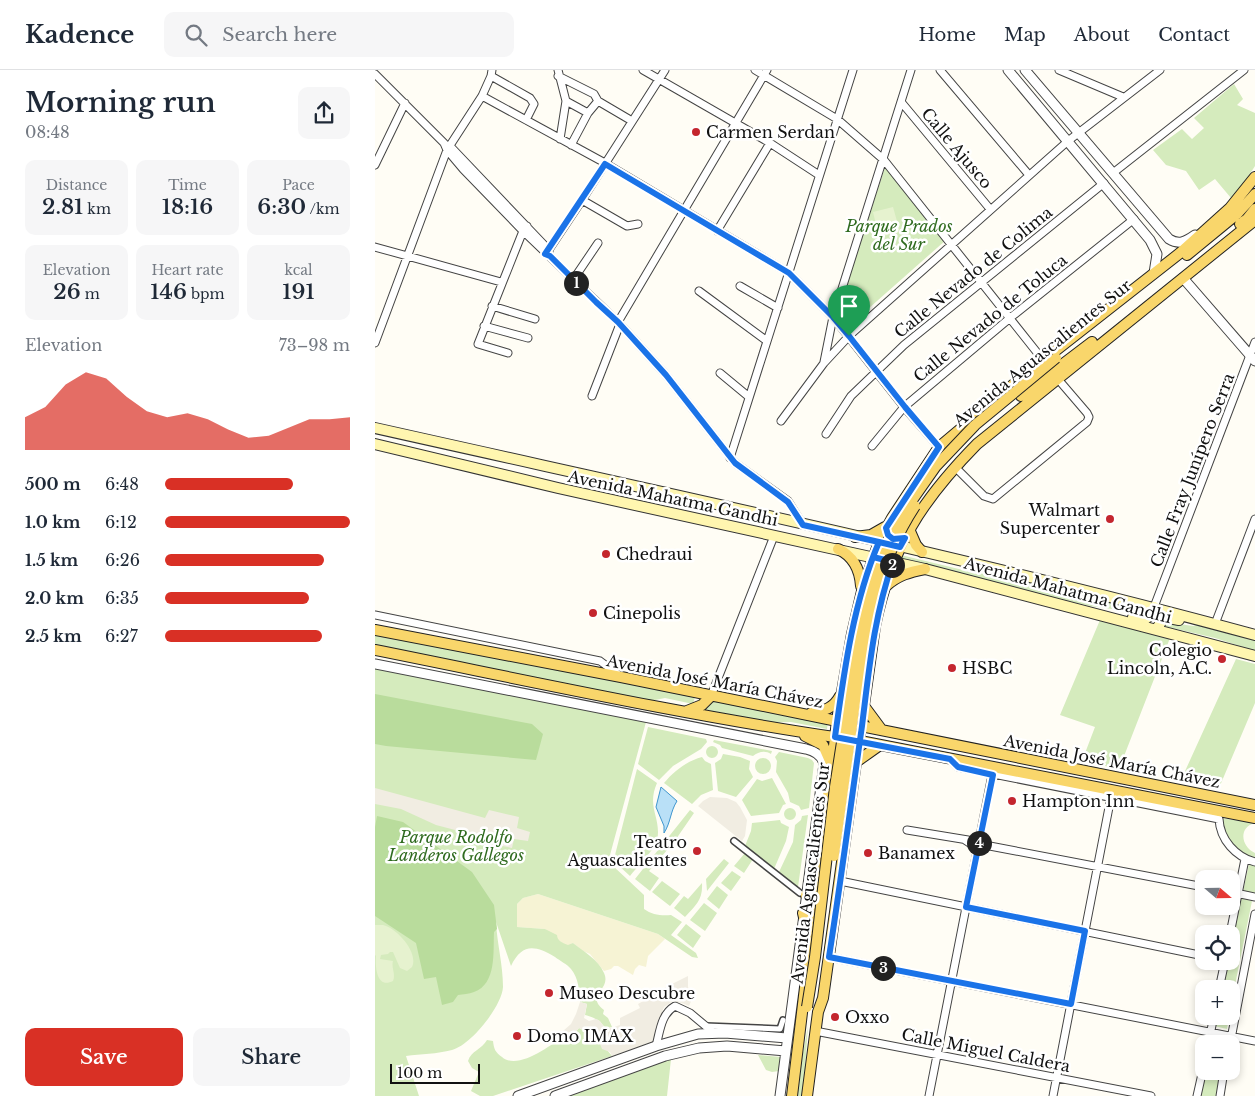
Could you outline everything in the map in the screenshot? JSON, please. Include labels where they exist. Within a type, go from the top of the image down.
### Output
[{"type":"main road","name":"Avenida Aguascalientes Sur","points":[[797,1064],[826,809],[827,769],[835,737],[861,591],[886,528],[939,447],[1043,360],[1180,253],[1243,193],[1255,177]]},
{"type":"main road","name":"Avenida Aguascalientes Sur","points":[[792,1096],[815,957],[835,787],[860,627],[867,594],[896,523],[929,474],[971,428],[1055,358],[1237,214],[1255,194]]},
{"type":"main road","name":"Avenida Aguascalientes Sur","points":[[807,1096],[818,1012],[823,998],[841,882],[878,611],[893,562],[905,538],[943,479],[991,432],[1183,278],[1252,217],[1255,208]]},
{"type":"main road","name":"Avenida Aguascalientes Sur","points":[[818,1012],[817,997],[858,685],[878,582],[895,540],[933,478],[971,436],[1252,217]]},
{"type":"main road","name":"Avenida Mahatma Gandhi","points":[[375,428],[879,542],[905,538],[922,552],[1155,608],[1255,635]]},
{"type":"main road","name":"Avenida Mahatma Gandhi","points":[[375,444],[472,468],[925,569],[1255,656]]},
{"type":"main road","points":[[855,537],[866,537],[876,534],[892,518]]},
{"type":"main road","points":[[886,528],[888,535],[893,539],[905,538],[917,545],[922,552]]},
{"type":"main road","points":[[838,549],[846,554],[856,567],[860,578],[861,591]]},
{"type":"main road","points":[[885,586],[894,578],[907,572],[925,569]]},
{"type":"main road","points":[[858,605],[862,601],[870,599],[877,603],[878,611]]},
{"type":"main road","points":[[1099,614],[1123,615],[1145,619],[1151,615],[1155,608]]},
{"type":"main road","points":[[1157,629],[1163,618],[1193,624],[1205,621]]},
{"type":"main road","name":"Avenida José María Chávez","points":[[375,630],[621,676],[711,696],[1255,805]]},
{"type":"main road","name":"Avenida José María Chávez","points":[[375,650],[650,705],[859,741],[1255,818]]},
{"type":"main road","points":[[807,715],[831,707],[837,702],[843,690]]},
{"type":"main road","points":[[682,711],[699,708],[711,696]]},
{"type":"main road","points":[[864,706],[881,729]]},
{"type":"main road","points":[[798,732],[823,745],[829,756],[827,769]]},
{"type":"main road","points":[[857,762],[880,745]]},
{"type":"main road","points":[[826,809],[831,806],[842,807],[847,815],[848,825]]},
{"type":"main road","points":[[803,894],[817,881]]},
{"type":"main road","points":[[803,913],[810,944]]},
{"type":"street","points":[[643,70],[770,143],[819,175]]},
{"type":"street","points":[[548,253],[665,70]]},
{"type":"street","points":[[755,70],[765,72],[837,119],[884,160],[1043,360]]},
{"type":"street","points":[[731,458],[853,70]]},
{"type":"street","points":[[823,363],[833,317],[911,70]]},
{"type":"street","points":[[940,70],[1029,175]]},
{"type":"street","points":[[1008,70],[1150,240],[1157,254],[1154,273]]},
{"type":"street","points":[[1025,70],[1169,239],[1181,243],[1188,240],[1211,221],[1217,219]]},
{"type":"street","points":[[1059,70],[1123,98]]},
{"type":"street","points":[[781,421],[823,363],[849,336],[1068,140],[1160,70]]},
{"type":"street","points":[[1113,173],[1244,70]]},
{"type":"street","points":[[592,396],[619,323],[765,72]]},
{"type":"street","points":[[375,343],[447,146],[482,96],[492,73],[530,98],[534,104],[526,120]]},
{"type":"street","points":[[558,73],[594,94],[599,101],[631,121]]},
{"type":"street","points":[[558,73],[566,101],[560,139]]},
{"type":"street","points":[[375,74],[447,146],[573,280],[619,323],[666,375],[735,463],[788,502],[803,525]]},
{"type":"street","points":[[482,96],[605,164],[789,273],[833,317],[939,447]]},
{"type":"street","points":[[566,101],[588,113]]},
{"type":"street","points":[[571,145],[588,113],[599,101]]},
{"type":"street","points":[[375,165],[405,103]]},
{"type":"street","name":"Calle Ajusco","points":[[902,103],[990,209]]},
{"type":"street","points":[[717,231],[770,143]]},
{"type":"street","name":"Calle Nevado de Colima","points":[[826,434],[851,396],[904,345],[1104,183]]},
{"type":"street","points":[[583,200],[627,226],[638,224]]},
{"type":"street","name":"Calle Nevado de Toluca","points":[[872,446],[905,407],[1010,318],[1134,219]]},
{"type":"street","points":[[508,353],[477,344],[501,282],[525,228]]},
{"type":"street","points":[[1150,240],[1157,236],[1161,229]]},
{"type":"street","points":[[573,280],[598,243]]},
{"type":"street","points":[[375,246],[501,282]]},
{"type":"street","points":[[1183,278],[1253,358]]},
{"type":"street","points":[[740,286],[778,308]]},
{"type":"street","points":[[699,291],[767,341]]},
{"type":"street","points":[[492,306],[535,319]]},
{"type":"street","points":[[484,326],[528,338]]},
{"type":"street","name":"Calle Fray Junípero Serra","points":[[1155,608],[1253,358],[1255,342]]},
{"type":"street","points":[[720,373],[749,397]]},
{"type":"street","points":[[955,467],[984,496],[993,499],[1087,422],[1089,417],[1087,413],[1057,378]]},
{"type":"street","points":[[1215,624],[1255,519]]},
{"type":"street","points":[[711,696],[774,536]]},
{"type":"street","points":[[375,615],[600,661],[621,676]]},
{"type":"street","points":[[375,664],[812,750],[821,756],[827,769]]},
{"type":"street","points":[[649,718],[650,705]]},
{"type":"street","points":[[677,722],[682,711]]},
{"type":"street","name":"Avenida José María Chávez","points":[[950,759],[958,767],[993,775],[1219,819],[1223,838],[1245,859],[1255,862]]},
{"type":"street","name":"Avenida Aguascalientes Sur","points":[[779,1096],[803,913],[803,894],[827,769]]},
{"type":"street","points":[[929,1096],[977,843],[993,775]]},
{"type":"street","points":[[1053,1096],[1111,797]]},
{"type":"street","points":[[907,830],[972,840],[977,843],[1195,885]]},
{"type":"street","points":[[734,841],[803,894]]},
{"type":"street","points":[[1240,876],[1245,859]]},
{"type":"street","points":[[841,882],[1195,954]]},
{"type":"street","points":[[1240,894],[1255,897]]},
{"type":"street","points":[[1232,1035],[1255,914]]},
{"type":"street","points":[[829,957],[1071,1004],[1218,1035]]},
{"type":"street","points":[[1245,963],[1255,965]]},
{"type":"street","points":[[656,1046],[668,1010],[675,1006],[691,1013],[714,1032]]},
{"type":"street","points":[[706,1026],[780,1029],[783,1020]]},
{"type":"street","points":[[1210,1035],[1211,1025]]},
{"type":"street","name":"Calle Miguel Caldera","points":[[815,1031],[1151,1096]]},
{"type":"street","points":[[519,1096],[656,1046],[698,1034],[714,1032],[787,1038]]},
{"type":"street","points":[[1240,1040],[1255,1041]]},
{"type":"street","points":[[555,1096],[665,1056],[699,1048],[727,1046],[786,1051]]},
{"type":"street","points":[[1197,1096],[1201,1080]]},
{"type":"street","points":[[1220,1096],[1223,1080]]},
{"type":"shaded area","points":[[375,788],[485,818],[489,810],[519,817],[517,828],[530,832],[528,841],[514,839],[512,848],[477,841],[478,836],[436,825],[401,809],[375,804]]},
{"type":"shaded area","points":[[710,797],[727,798],[736,802],[740,807],[747,820],[745,836],[742,841],[698,806]]},
{"type":"shaded area","points":[[538,894],[658,934],[665,939],[648,956],[646,967],[639,965],[633,975],[618,966],[604,971],[590,954],[573,943],[568,946],[562,943],[545,929],[517,927],[517,904],[523,898]]},
{"type":"shaded area","points":[[688,976],[688,987],[692,999],[689,1006],[673,1001],[664,1007],[653,1042],[612,1056],[610,1052],[602,1049],[598,1039],[590,1038],[585,1031],[579,1028],[569,1039],[563,1031],[571,1024],[580,1002],[587,1004],[584,1018],[589,1021],[596,1019],[608,1029],[620,1025],[620,1018],[640,1008],[638,1004]]},
{"type":"green space","points":[[1234,84],[1243,99],[1237,105],[1255,113],[1255,166],[1231,198],[1215,179],[1199,190],[1186,171],[1166,165],[1153,150],[1182,129],[1192,139],[1204,128],[1194,118]]},
{"type":"green space","name":"Parque Prados del Sur","points":[[886,164],[946,240],[851,324],[839,308]]},
{"type":"green space","points":[[893,207],[900,232],[879,237],[873,212]]},
{"type":"green space","points":[[901,556],[1043,585],[1146,610],[1141,613],[1090,606],[902,562]]},
{"type":"green space","points":[[1100,620],[1170,638],[1119,769],[1082,761],[1095,727],[1060,715]]},
{"type":"green space","points":[[1165,622],[1193,626],[1203,624],[1255,640],[1255,651],[1215,638],[1164,626]]},
{"type":"green space","points":[[375,634],[695,697],[693,704],[665,698],[645,702],[375,649]]},
{"type":"green space","points":[[1236,659],[1255,664],[1255,703],[1219,788],[1181,780]]},
{"type":"green space","name":"Parque Rodolfo Landeros Gallegos","points":[[375,669],[646,722],[610,855],[612,865],[644,895],[644,909],[657,915],[671,915],[682,922],[671,935],[696,953],[698,958],[692,957],[658,934],[538,894],[523,898],[517,904],[517,927],[545,929],[557,935],[562,943],[568,945],[573,943],[590,956],[601,968],[604,973],[605,984],[597,996],[597,1000],[604,1010],[603,1014],[608,1018],[612,1027],[605,1027],[598,1020],[585,1015],[587,1004],[580,1002],[574,973],[555,957],[541,950],[530,948],[520,953],[511,966],[496,922],[503,987],[491,1014],[476,1033],[460,1047],[441,1052],[406,1056],[419,1096],[375,1096]]},
{"type":"green space","points":[[375,694],[532,724],[543,734],[536,760],[375,744]]},
{"type":"green space","points":[[713,698],[828,721],[827,729],[791,722],[753,723],[701,713]]},
{"type":"green space","points":[[648,727],[706,739],[707,742],[701,749],[673,766],[659,780],[638,764]]},
{"type":"green space","points":[[714,740],[772,751],[771,754],[762,752],[753,756],[722,748],[713,742]]},
{"type":"green space","points":[[712,746],[718,752],[712,758],[706,752]]},
{"type":"green space","points":[[779,752],[808,758],[814,763],[809,808],[801,810],[799,806],[790,802],[788,793],[776,772],[777,761],[775,757]]},
{"type":"green space","points":[[723,754],[750,761],[749,769],[753,777],[736,797],[718,791],[715,763],[721,759]]},
{"type":"green space","points":[[702,757],[711,764],[713,790],[701,795],[692,804],[664,783],[681,767]]},
{"type":"green space","points":[[760,758],[766,758],[771,763],[769,772],[760,774],[755,769],[755,763]]},
{"type":"green space","points":[[637,769],[657,783],[653,806],[658,833],[657,841],[652,849],[630,876],[618,865],[615,855]]},
{"type":"green space","points":[[772,778],[786,804],[783,805],[779,813],[751,816],[742,800],[757,779],[762,781]]},
{"type":"green space","points":[[788,808],[792,808],[796,814],[792,820],[788,820],[784,816],[784,812]]},
{"type":"green space","points":[[690,810],[694,813],[674,842],[649,871],[659,878],[650,891],[635,879]]},
{"type":"green space","points":[[808,815],[798,887],[779,872],[793,842],[795,825],[801,820],[802,816]]},
{"type":"green space","points":[[377,816],[403,822],[472,872],[494,905],[497,929],[494,932],[492,966],[487,982],[481,988],[472,993],[458,995],[453,1002],[442,1005],[436,977],[424,979],[416,943],[375,916],[375,827]]},
{"type":"green space","points":[[1221,818],[1255,823],[1246,829],[1243,837],[1250,850],[1255,853],[1255,858],[1247,856],[1226,838]]},
{"type":"green space","points":[[780,820],[781,823],[789,827],[786,841],[774,869],[745,846],[752,823]]},
{"type":"green space","points":[[745,853],[753,859],[744,873],[734,866]]},
{"type":"green space","points":[[724,859],[729,863],[707,891],[706,879]]},
{"type":"green space","points":[[1249,864],[1255,865],[1255,894],[1243,892]]},
{"type":"green space","points":[[732,871],[741,877],[731,891],[721,883]]},
{"type":"green space","points":[[662,881],[680,894],[670,906],[652,892]]},
{"type":"green space","points":[[702,883],[700,898],[685,917],[674,908],[684,896],[688,899]]},
{"type":"green space","points":[[717,886],[728,895],[719,909],[707,899]]},
{"type":"green space","points":[[1240,898],[1252,901],[1240,960],[1240,925],[1235,925],[1237,915],[1240,915]]},
{"type":"green space","points":[[704,903],[717,913],[705,931],[690,920]]},
{"type":"green space","points":[[686,924],[701,936],[693,948],[677,935]]},
{"type":"green space","points":[[375,925],[383,925],[394,931],[410,948],[412,955],[412,967],[407,971],[400,968],[393,952],[381,955],[380,959],[393,961],[394,978],[393,981],[388,983],[380,980],[378,976],[375,955]]},
{"type":"green space","points":[[1225,970],[1238,970],[1236,980],[1224,980]]},
{"type":"green space","points":[[1214,1025],[1228,1025],[1227,1029]]},
{"type":"green space","points":[[808,1026],[803,1096],[795,1096]]},
{"type":"green space","points":[[579,1028],[585,1031],[592,1040],[598,1039],[612,1056],[493,1096],[480,1096],[471,1091],[479,1072],[472,1068],[468,1061],[487,1040],[493,1041],[495,1050],[502,1057],[516,1061],[534,1055],[565,1036],[569,1039]]},
{"type":"green space","points":[[758,1055],[780,1057],[779,1071],[772,1072],[766,1070]]},
{"type":"green space","points":[[671,1059],[667,1096],[568,1096]]},
{"type":"green space","points":[[1204,1080],[1219,1080],[1216,1096],[1201,1096]]},
{"type":"water","points":[[661,787],[677,801],[664,833],[664,826],[656,807]]},
{"type":"place","name":"Carmen Serdan","points":[[696,132]]},
{"type":"place","name":"Walmart Supercenter","points":[[1110,519]]},
{"type":"place","name":"Chedraui","points":[[606,554]]},
{"type":"place","name":"Cinepolis","points":[[593,613]]},
{"type":"place","name":"Colegio Lincoln, A.C.","points":[[1222,659]]},
{"type":"place","name":"HSBC","points":[[952,668]]},
{"type":"place","name":"Hampton Inn","points":[[1012,801]]},
{"type":"place","name":"Teatro Aguascalientes","points":[[697,851]]},
{"type":"place","name":"Banamex","points":[[868,853]]},
{"type":"place","name":"Museo Descubre","points":[[549,993]]},
{"type":"place","name":"Oxxo","points":[[835,1017]]},
{"type":"place","name":"Domo IMAX","points":[[517,1036]]},
{"type":"route","points":[[849,336],[833,317],[789,273],[605,164],[583,200],[545,254],[550,256],[618,322],[666,375],[735,463],[788,502],[803,525],[879,542],[873,557],[893,562],[875,626],[859,741],[841,882],[829,957],[1071,1004],[1085,931],[966,907],[993,775],[958,767],[950,759],[891,747],[859,741],[835,737],[861,591],[876,548],[879,542],[900,547],[905,538],[893,539],[886,533],[886,528],[939,447],[849,336]]}]
